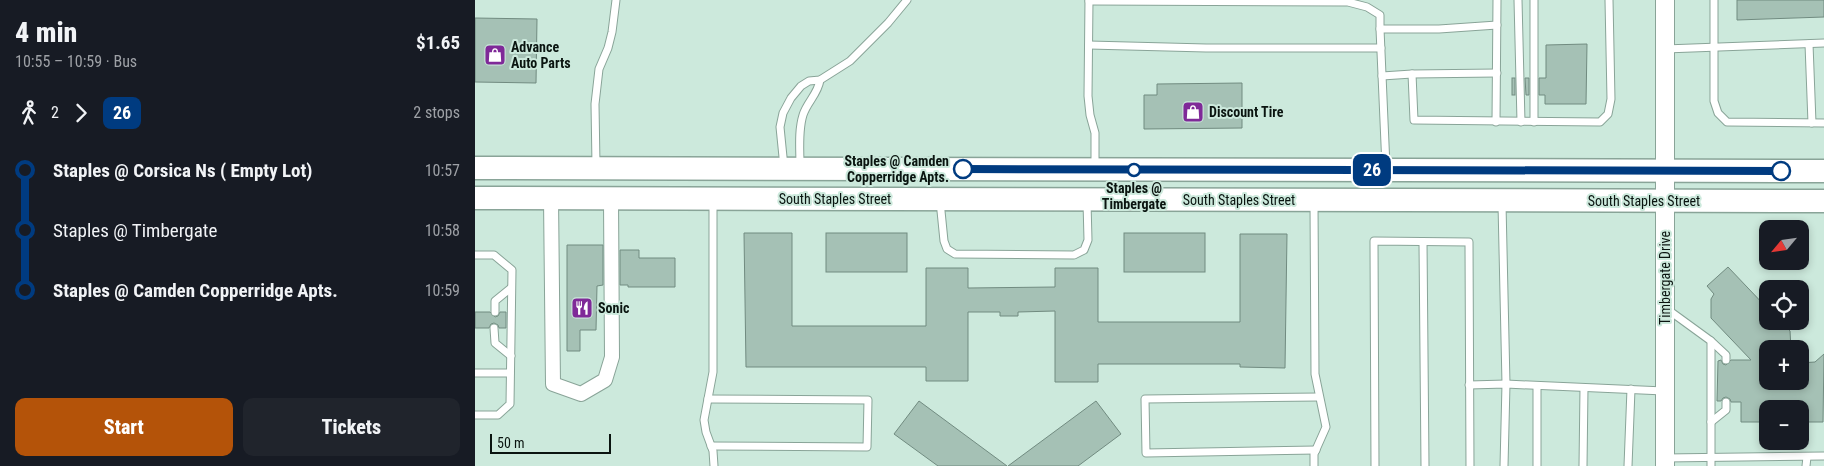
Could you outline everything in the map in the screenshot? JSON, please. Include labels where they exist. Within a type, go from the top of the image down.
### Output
[{"type":"main road","points":[[475,168],[1824,171]]},
{"type":"main road","points":[[745,199],[778,185],[793,182],[797,178],[792,169]]},
{"type":"main road","points":[[820,199],[820,189],[823,185],[841,182],[879,169]]},
{"type":"main road","name":"South Staples Street","points":[[475,198],[1824,201]]},
{"type":"street","name":"Timbergate Drive","points":[[1665,0],[1665,462]]},
{"type":"street","points":[[551,198],[553,384],[581,394],[605,380],[611,357],[611,199]]},
{"type":"lane","points":[[597,168],[595,104],[599,69],[612,32],[616,0]]},
{"type":"lane","points":[[792,169],[780,126],[783,113],[791,98],[801,86],[808,82],[820,80],[850,61],[888,24],[907,0]]},
{"type":"lane","points":[[1095,169],[1095,133],[1090,115],[1089,96],[1089,0],[1348,2],[1367,7],[1380,15],[1387,170]]},
{"type":"lane","points":[[1496,122],[1497,0]]},
{"type":"lane","points":[[1518,0],[1521,122]]},
{"type":"lane","points":[[1534,0],[1534,122]]},
{"type":"lane","points":[[1412,74],[1413,120],[1600,122],[1608,114],[1611,99],[1609,0]]},
{"type":"lane","points":[[1715,0],[1713,46],[1714,101],[1718,113],[1727,122],[1824,123]]},
{"type":"lane","points":[[1380,29],[1497,25]]},
{"type":"lane","points":[[1665,49],[1824,43]]},
{"type":"lane","points":[[1089,44],[1206,48],[1381,48]]},
{"type":"lane","points":[[1809,44],[1812,123]]},
{"type":"lane","points":[[1382,76],[1497,73]]},
{"type":"lane","points":[[792,169],[800,128],[808,103],[818,90],[820,80]]},
{"type":"lane","points":[[713,199],[713,372],[704,426],[715,466]]},
{"type":"lane","points":[[940,199],[944,241],[947,249],[955,254],[1074,255],[1083,250],[1088,240],[1087,200]]},
{"type":"lane","points":[[1314,466],[1316,450],[1326,427],[1315,374],[1315,200]]},
{"type":"lane","points":[[1502,201],[1506,384],[1503,466]]},
{"type":"lane","points":[[1375,466],[1374,241],[1469,242],[1470,466]]},
{"type":"lane","points":[[1423,242],[1425,466]]},
{"type":"lane","points":[[475,256],[494,255],[512,270],[510,404],[498,415],[475,416]]},
{"type":"lane","points":[[495,312],[495,301],[511,288]]},
{"type":"lane","points":[[1665,307],[1711,341],[1726,355],[1726,360]]},
{"type":"lane","points":[[495,328],[495,343],[511,356]]},
{"type":"lane","points":[[1711,341],[1711,466]]},
{"type":"lane","points":[[475,373],[511,373]]},
{"type":"lane","points":[[1469,385],[1506,384],[1537,387],[1665,391]]},
{"type":"lane","points":[[1537,387],[1537,466]]},
{"type":"lane","points":[[1583,466],[1584,388]]},
{"type":"lane","points":[[1628,466],[1631,389]]},
{"type":"lane","points":[[1316,450],[1146,453],[1145,399],[1319,397]]},
{"type":"lane","points":[[708,399],[867,400],[867,448],[711,446]]},
{"type":"lane","points":[[1711,422],[1726,410],[1726,402]]},
{"type":"lane","points":[[1665,462],[1711,456],[1824,456]]},
{"type":"lane","points":[[1807,457],[1807,466]]},
{"type":"building","points":[[1737,0],[1824,0],[1824,17],[1737,20]]},
{"type":"building","points":[[475,18],[537,19],[536,83],[475,82]]},
{"type":"building","points":[[1587,44],[1586,104],[1545,104],[1545,95],[1539,95],[1539,78],[1546,78],[1546,45]]},
{"type":"building","points":[[1512,78],[1515,78],[1515,95],[1512,95]]},
{"type":"building","points":[[1525,78],[1529,78],[1529,95],[1526,95]]},
{"type":"building","name":"Discount Tire","points":[[1242,83],[1242,128],[1144,129],[1144,95],[1157,95],[1157,84]]},
{"type":"building","points":[[744,233],[792,233],[792,326],[926,326],[926,268],[968,268],[968,288],[1055,287],[1055,268],[1098,268],[1098,322],[1240,322],[1240,234],[1287,234],[1285,368],[1240,367],[1240,364],[1098,364],[1098,382],[1055,382],[1055,311],[1018,312],[1018,316],[1000,316],[1000,312],[968,312],[968,381],[926,381],[926,367],[746,367]]},
{"type":"building","points":[[826,233],[907,233],[907,272],[826,272]]},
{"type":"building","points":[[1124,233],[1205,233],[1205,272],[1124,272]]},
{"type":"building","name":"Sonic","points":[[567,245],[603,245],[603,285],[597,286],[596,330],[580,330],[580,351],[567,351]]},
{"type":"building","points":[[620,250],[639,250],[639,258],[675,258],[675,287],[628,287],[628,285],[620,285]]},
{"type":"building","points":[[1728,267],[1759,300],[1759,330],[1790,331],[1790,340],[1759,340],[1759,390],[1809,390],[1809,362],[1815,362],[1824,354],[1823,422],[1809,422],[1809,400],[1759,400],[1759,422],[1741,422],[1741,402],[1731,402],[1726,397],[1721,401],[1717,401],[1718,361],[1721,360],[1726,365],[1731,360],[1751,360],[1711,318],[1711,299],[1714,294],[1707,286]]},
{"type":"building","points":[[475,312],[490,312],[495,317],[500,312],[506,312],[506,328],[499,328],[494,323],[489,328],[475,328]]},
{"type":"building","points":[[919,401],[1007,466],[938,466],[894,434]]},
{"type":"building","points":[[1096,401],[1121,434],[1078,466],[1008,466]]},
{"type":"bus line","name":"26","points":[[963,169],[1781,171]]},
{"type":"place","name":"Advance Auto Parts","points":[[495,55]]},
{"type":"place","name":"Discount Tire","points":[[1193,112]]},
{"type":"place","name":"Staples @ Camden Copperridge Apts.","points":[[963,169]]},
{"type":"place","name":"Staples @ Timbergate","points":[[1134,170]]},
{"type":"place","name":"Sonic","points":[[582,308]]}]
